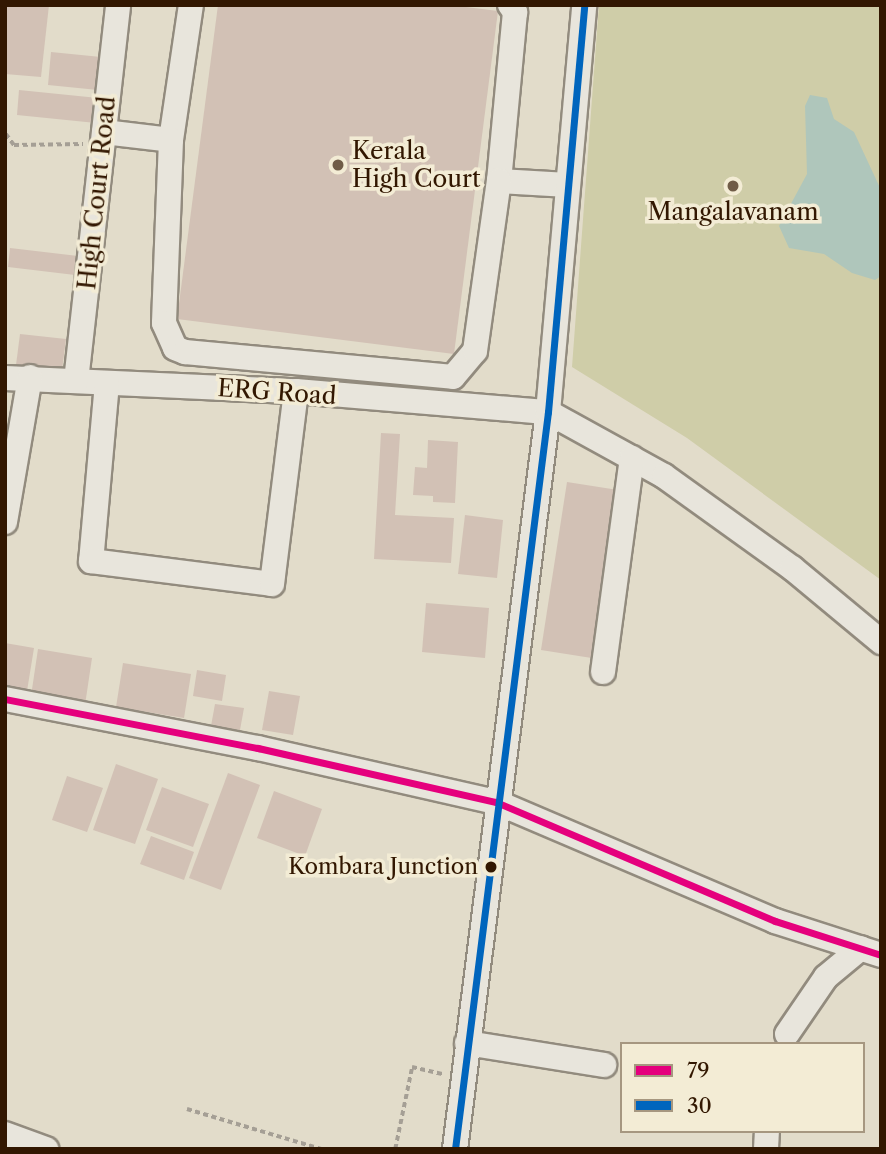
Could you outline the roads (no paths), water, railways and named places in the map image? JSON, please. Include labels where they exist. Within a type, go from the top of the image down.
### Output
[{"type":"street","name":"High Court Road","points":[[76,381],[118,5]]},
{"type":"street","points":[[191,5],[171,140],[164,323],[175,348],[185,352],[453,377],[475,351],[499,181],[515,12],[510,5]]},
{"type":"street","points":[[455,1149],[496,802],[548,412],[584,5]]},
{"type":"street","points":[[103,138],[171,140]]},
{"type":"street","points":[[499,181],[568,185]]},
{"type":"street","name":"ERG Road","points":[[5,377],[296,391],[548,412]]},
{"type":"street","points":[[5,522],[30,377]]},
{"type":"street","points":[[107,383],[91,561],[272,584],[296,391]]},
{"type":"street","points":[[548,412],[664,476],[792,568],[881,642]]},
{"type":"street","points":[[603,672],[632,458]]},
{"type":"street","points":[[5,699],[258,748],[496,802],[775,921],[871,951]]},
{"type":"street","points":[[787,1034],[826,977],[871,951]]},
{"type":"street","points":[[467,1043],[604,1065]]},
{"type":"street","points":[[5,1134],[46,1149]]},
{"type":"place","name":"Kerala High Court","points":[[338,165]]},
{"type":"place","name":"Mangalavanam","points":[[733,186]]},
{"type":"place","name":"Kombara Junction","points":[[491,867]]}]
